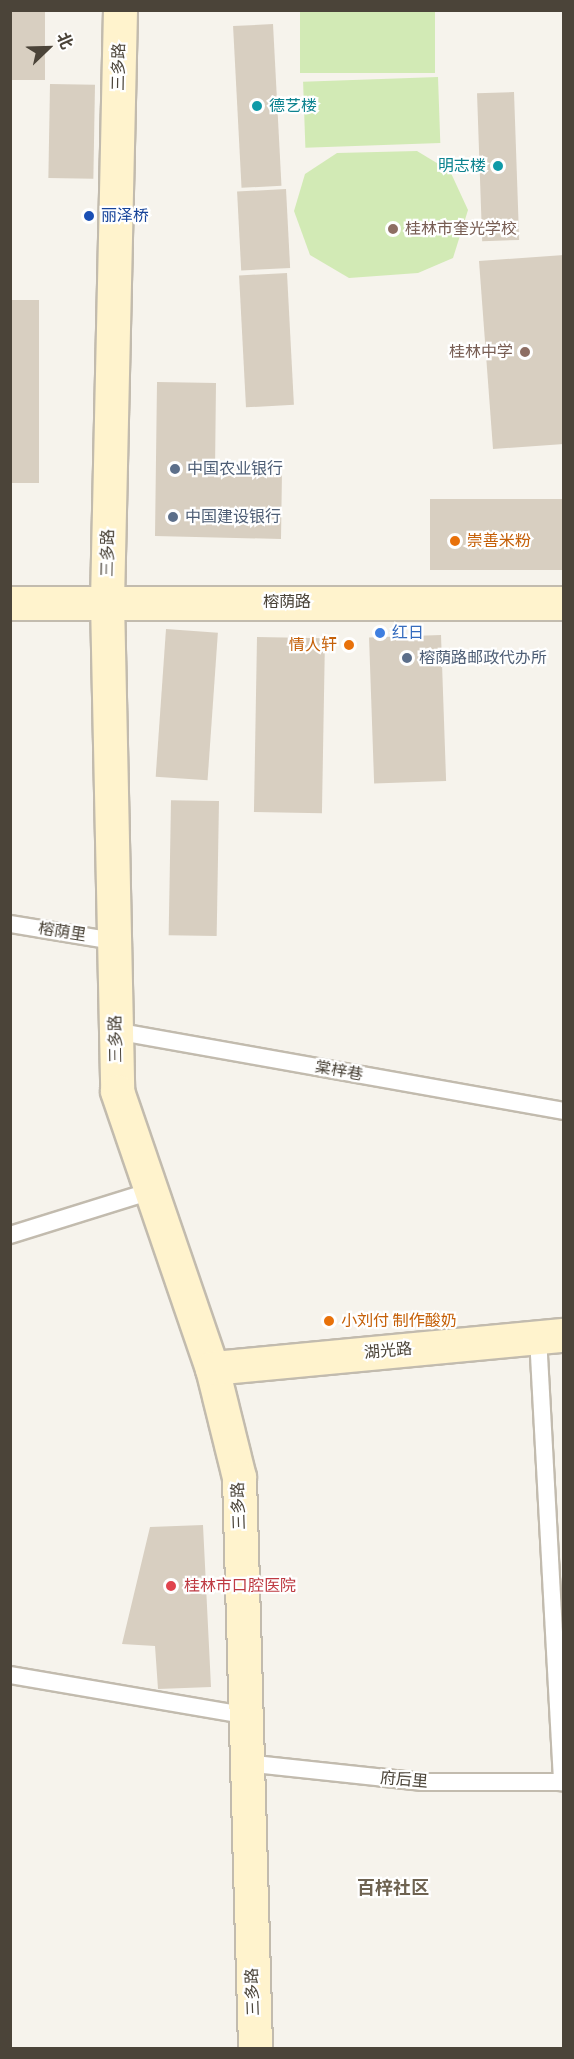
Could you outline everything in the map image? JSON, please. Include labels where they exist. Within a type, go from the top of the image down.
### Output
[{"type":"street","name":"三多路","points":[[120,10],[107,601],[117,1091],[212,1368],[239,1477],[245,1763],[255,2049]]},
{"type":"street","name":"榕荫路","points":[[10,603],[107,601],[564,603]]},
{"type":"street","name":"湖光路","points":[[212,1368],[551,1336]]},
{"type":"lane","name":"榕荫里","points":[[10,924],[114,941]]},
{"type":"lane","name":"棠梓巷","points":[[115,1031],[564,1111]]},
{"type":"lane","points":[[10,1235],[151,1191]]},
{"type":"lane","points":[[551,1336],[563,1782]]},
{"type":"lane","points":[[10,1675],[244,1715]]},
{"type":"lane","name":"府后里","points":[[245,1763],[423,1782],[563,1782]]},
{"type":"green space","points":[[300,11],[435,11],[435,73],[300,73]]},
{"type":"green space","points":[[438,77],[440,143],[305,148],[303,82]]},
{"type":"green space","points":[[417,151],[450,171],[468,210],[453,258],[418,273],[349,278],[310,255],[294,211],[305,174],[337,153]]},
{"type":"building","points":[[10,10],[45,10],[45,80],[10,80]]},
{"type":"building","name":"德艺楼","points":[[273,24],[281,186],[242,188],[233,26]]},
{"type":"building","points":[[50,84],[95,85],[93,179],[48,178]]},
{"type":"building","name":"明志楼","points":[[514,92],[519,240],[482,241],[477,93]]},
{"type":"building","points":[[286,189],[290,268],[241,270],[237,192]]},
{"type":"building","name":"桂林中学","points":[[564,255],[564,444],[493,449],[479,261]]},
{"type":"building","points":[[287,273],[294,405],[246,407],[239,276]]},
{"type":"building","points":[[10,300],[39,300],[39,483],[10,483]]},
{"type":"building","points":[[157,382],[216,383],[215,471],[282,472],[281,539],[155,536]]},
{"type":"building","points":[[430,499],[564,499],[564,570],[430,570]]},
{"type":"building","points":[[166,629],[218,633],[208,780],[156,777]]},
{"type":"building","points":[[441,635],[446,781],[374,783],[369,638]]},
{"type":"building","points":[[257,637],[325,638],[322,813],[254,812]]},
{"type":"building","points":[[171,800],[219,801],[217,936],[169,935]]},
{"type":"building","name":"桂林市口腔医院","points":[[203,1525],[211,1687],[158,1689],[155,1646],[122,1644],[150,1527]]},
{"type":"place","name":"德艺楼","points":[[257,106]]},
{"type":"place","name":"明志楼","points":[[498,166]]},
{"type":"place","name":"丽泽桥","points":[[89,216]]},
{"type":"place","name":"桂林市奎光学校","points":[[393,229]]},
{"type":"place","name":"桂林中学","points":[[525,352]]},
{"type":"place","name":"中国农业银行","points":[[175,469]]},
{"type":"place","name":"中国建设银行","points":[[173,517]]},
{"type":"place","name":"崇善米粉","points":[[455,541]]},
{"type":"place","name":"红日","points":[[380,633]]},
{"type":"place","name":"情人轩","points":[[349,645]]},
{"type":"place","name":"榕荫路邮政代办所","points":[[407,658]]},
{"type":"place","name":"小刘付 制作酸奶","points":[[329,1321]]},
{"type":"place","name":"桂林市口腔医院","points":[[171,1586]]},
{"type":"district","name":"百梓社区","points":[[393,1888]]}]
